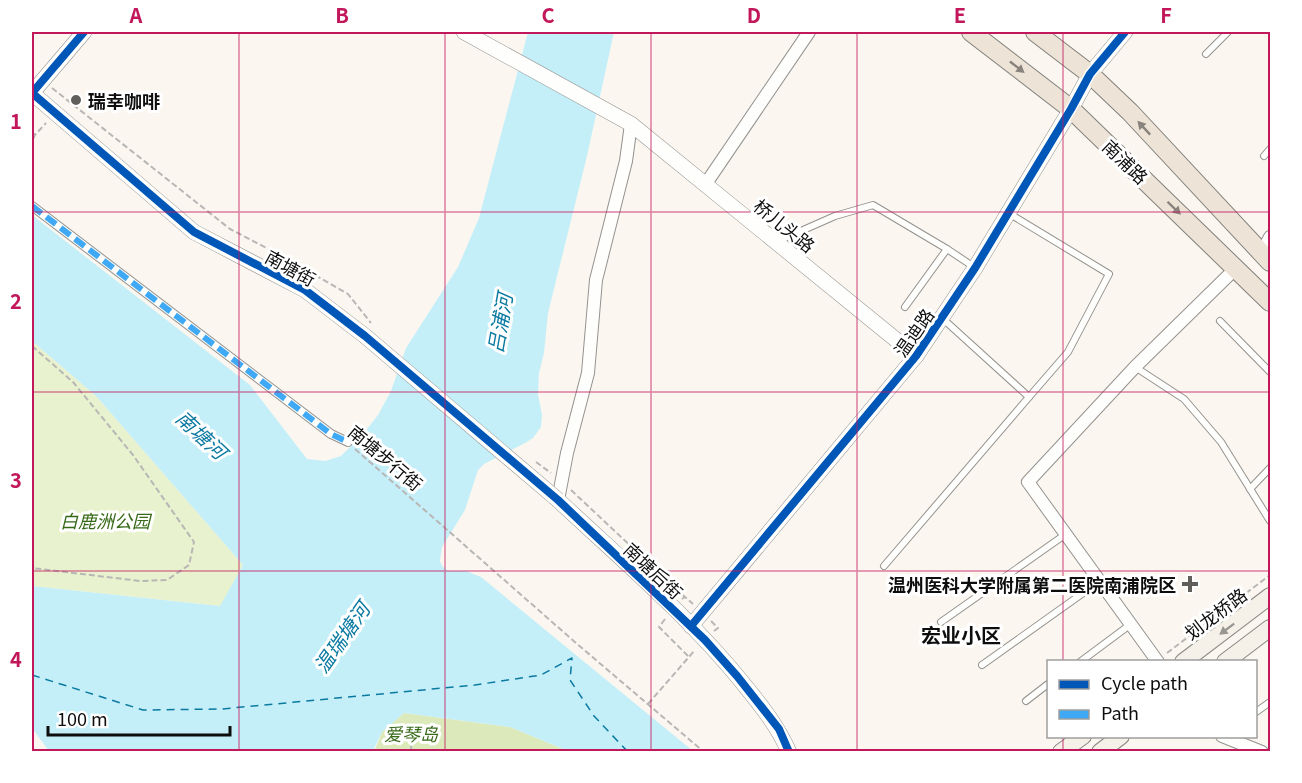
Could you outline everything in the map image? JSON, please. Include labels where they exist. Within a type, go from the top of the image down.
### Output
[{"type":"main road","name":"南浦路","points":[[971,32],[1071,109],[1270,302]]},
{"type":"main road","name":"南浦路","points":[[1035,32],[1090,74],[1130,112],[1266,258]]},
{"type":"main road","name":"划龙桥路","points":[[1186,660],[1270,596]]},
{"type":"main road","points":[[1228,660],[1270,628]]},
{"type":"main road","points":[[1061,752],[1081,738]]},
{"type":"street","points":[[32,93],[84,32]]},
{"type":"street","name":"桥儿头路","points":[[464,32],[630,124],[915,356]]},
{"type":"street","points":[[705,184],[809,32]]},
{"type":"street","name":"温迪路","points":[[691,626],[915,356],[975,268],[1090,74],[1125,32]]},
{"type":"street","name":"南塘街","points":[[32,93],[194,232],[305,290],[367,338],[558,500]]},
{"type":"street","points":[[558,500],[588,373],[596,280],[627,161],[630,124]]},
{"type":"street","name":"南塘步行街","points":[[32,206],[332,434],[348,442]]},
{"type":"street","points":[[1266,258],[1270,237]]},
{"type":"street","points":[[1157,660],[1028,482],[1135,367],[1236,268]]},
{"type":"street","name":"南塘后街","points":[[558,500],[705,640],[779,729],[789,752]]},
{"type":"street","points":[[1227,738],[1262,752]]},
{"type":"lane","points":[[1206,54],[1228,32]]},
{"type":"lane","points":[[1264,156],[1270,149]]},
{"type":"lane","points":[[775,242],[835,216],[873,205],[975,268]]},
{"type":"lane","points":[[884,566],[1068,352],[1109,273],[1008,213]]},
{"type":"lane","points":[[905,307],[947,249]]},
{"type":"lane","points":[[942,317],[1029,397]]},
{"type":"lane","points":[[1220,321],[1270,372]]},
{"type":"lane","points":[[1135,367],[1184,399],[1221,442],[1270,521]]},
{"type":"lane","points":[[1250,489],[1270,468]]},
{"type":"lane","points":[[941,622],[1066,534]]},
{"type":"lane","points":[[982,665],[1100,581]]},
{"type":"lane","points":[[1083,660],[1131,624]]},
{"type":"lane","points":[[1026,700],[1047,685]]},
{"type":"lane","points":[[1257,711],[1270,702]]},
{"type":"path","points":[[42,81],[230,229],[348,294],[377,329],[367,338]]},
{"type":"path","points":[[32,141],[35,135]]},
{"type":"path","points":[[32,346],[73,382],[126,446],[194,542],[189,566],[167,580],[140,580],[32,567]]},
{"type":"path","points":[[533,460],[561,480],[718,628],[688,656],[648,704]]},
{"type":"path","points":[[1159,660],[1270,575]]},
{"type":"path","points":[[685,597],[658,627],[688,656]]},
{"type":"path","points":[[409,737],[412,752]]},
{"type":"green space","name":"白鹿洲公园","points":[[32,341],[96,396],[243,565],[221,606],[32,586]]},
{"type":"green space","name":"爱琴岛","points":[[404,713],[510,727],[568,751],[374,752],[382,732]]},
{"type":"water","points":[[528,32],[614,32],[587,156],[548,313],[544,353],[539,373],[541,427],[533,438],[484,464],[478,470],[465,510],[442,547],[440,561],[448,571],[466,571],[481,577],[693,751],[568,751],[510,727],[404,713],[382,732],[373,751],[49,751],[32,728],[32,586],[220,606],[243,565],[96,396],[32,341],[32,215],[250,385],[307,459],[325,461],[341,456],[378,415],[391,391],[406,348],[458,267],[479,218]]},
{"type":"ferry route","points":[[32,675],[143,710],[222,709],[475,685],[541,675],[572,658],[570,680],[594,716],[628,752]]},
{"type":"marked path","points":[[32,206],[331,434],[348,442]]},
{"type":"cycle path","points":[[84,32],[32,93],[194,232],[305,290],[365,336],[558,500],[705,640],[779,729],[789,752]]},
{"type":"cycle path","points":[[691,626],[916,356],[975,268],[1090,74],[1125,32]]},
{"type":"place","name":"瑞幸咖啡","points":[[76,100]]},
{"type":"place","name":"温州医科大学附属第二医院南浦院区","points":[[1190,584]]},
{"type":"district","name":"宏业小区","points":[[961,634]]},
{"type":"water label","name":"吕浦河","points":[[499,323]]},
{"type":"water label","name":"南塘河","points":[[202,434]]},
{"type":"water label","name":"温瑞塘河","points":[[341,637]]}]
